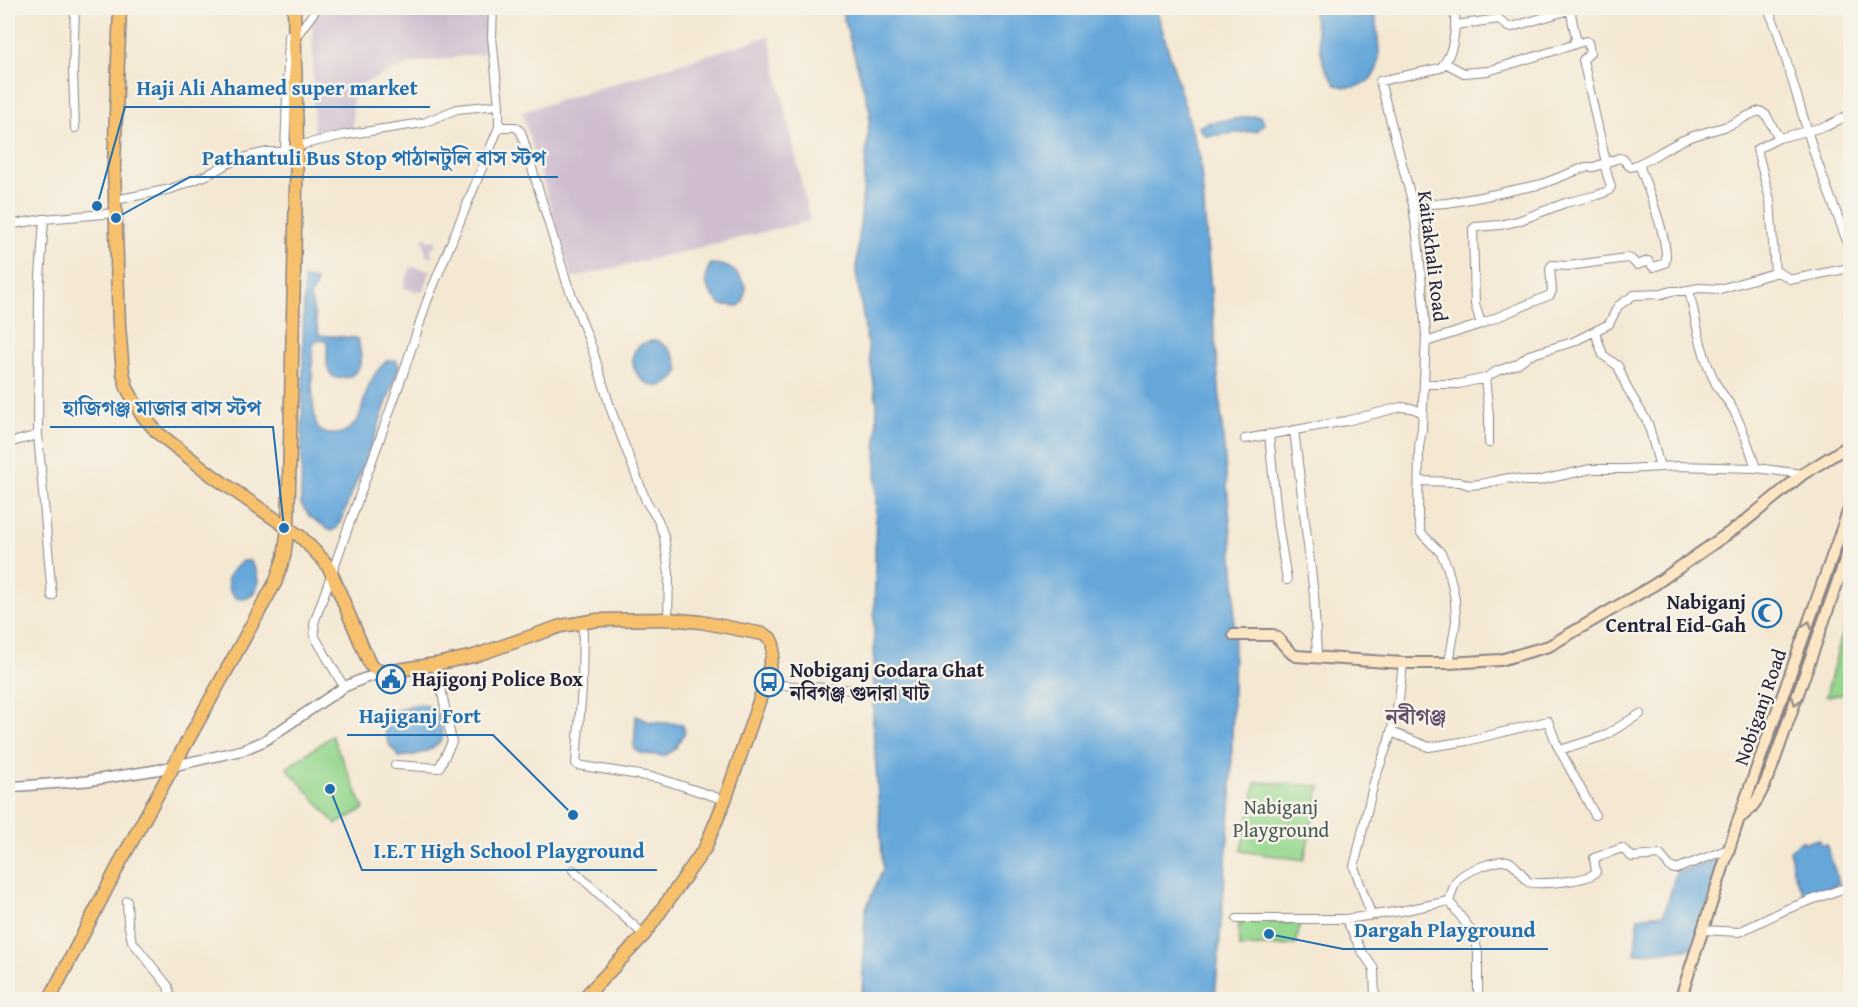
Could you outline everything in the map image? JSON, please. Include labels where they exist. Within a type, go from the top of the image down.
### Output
[{"type":"main road","points":[[120,8],[114,166],[119,326],[123,373],[131,397],[141,414],[158,433],[213,476],[301,537],[325,562],[370,665],[376,670],[386,672],[436,664],[474,656],[553,628],[583,621],[634,618],[701,622],[763,634],[770,638],[773,644],[765,684],[705,848],[644,935],[582,999]]},
{"type":"main road","points":[[49,999],[172,767],[276,580],[284,557],[288,528],[294,8]]},
{"type":"main road","points":[[1234,634],[1273,635],[1293,655],[1403,663],[1500,660],[1549,646],[1654,585],[1743,523],[1803,474],[1851,445]]},
{"type":"main road","name":"Nobiganj Road","points":[[1680,999],[1739,818],[1851,506]]},
{"type":"main road","name":"Nobiganj Road","points":[[1739,818],[1749,812],[1771,770],[1851,547]]},
{"type":"street","points":[[75,8],[73,72],[75,128]]},
{"type":"street","points":[[289,8],[291,150]]},
{"type":"street","points":[[294,39],[317,8]]},
{"type":"street","points":[[344,687],[324,655],[314,631],[314,623],[427,301],[499,127],[492,37],[493,8]]},
{"type":"street","points":[[1455,8],[1455,26],[1446,63],[1464,73],[1488,71],[1586,40],[1588,42],[1590,53],[1583,60],[1611,187],[1605,193],[1565,203],[1518,221],[1473,229],[1475,304],[1481,324]]},
{"type":"street","points":[[1455,26],[1499,19],[1508,27],[1512,27],[1573,8],[1575,44]]},
{"type":"street","points":[[1768,8],[1778,33],[1815,156],[1851,249]]},
{"type":"street","name":"Kaitakhali Road","points":[[1446,63],[1440,68],[1380,81],[1413,206],[1426,327],[1419,447],[1418,517],[1421,533],[1441,553],[1447,566],[1455,600],[1456,621],[1449,663]]},
{"type":"street","points":[[8,225],[116,207],[171,189],[250,156],[291,150],[305,144],[354,133],[423,123],[458,109],[499,105]]},
{"type":"street","points":[[1413,206],[1447,203],[1542,184],[1586,166],[1594,167],[1623,159],[1629,166],[1639,164],[1686,138],[1730,125],[1748,114],[1760,111],[1766,115],[1779,138]]},
{"type":"street","points":[[1776,272],[1770,200],[1757,149],[1779,138],[1827,126],[1851,114]]},
{"type":"street","points":[[499,127],[516,127],[521,132],[567,283],[611,411],[646,501],[658,520],[664,536],[669,574],[668,619]]},
{"type":"street","points":[[1426,342],[1481,324],[1550,295],[1552,265],[1568,266],[1627,258],[1637,265],[1648,261],[1653,267],[1665,263],[1659,223],[1639,164]]},
{"type":"street","points":[[44,219],[39,293],[38,435],[52,596]]},
{"type":"street","points":[[1424,384],[1459,384],[1485,378],[1503,368],[1517,364],[1529,355],[1573,342],[1609,324],[1618,306],[1634,295],[1662,294],[1699,288],[1720,289],[1776,272],[1794,279],[1851,268]]},
{"type":"street","points":[[1689,290],[1700,340],[1717,386],[1734,413],[1756,468]]},
{"type":"street","points":[[1595,332],[1603,355],[1618,366],[1627,388],[1648,423],[1660,467]]},
{"type":"street","points":[[1485,378],[1490,416],[1489,443]]},
{"type":"street","points":[[1245,439],[1346,421],[1401,407],[1422,412]]},
{"type":"street","points":[[1294,430],[1314,595],[1317,656]]},
{"type":"street","points":[[1269,434],[1278,525],[1287,580]]},
{"type":"street","points":[[8,443],[38,435]]},
{"type":"street","points":[[1419,480],[1460,482],[1469,485],[1509,478],[1538,481],[1591,469],[1660,467],[1756,468],[1803,474]]},
{"type":"street","points":[[583,621],[577,765],[658,778],[724,801]]},
{"type":"street","points":[[1371,914],[1354,867],[1374,782],[1399,700],[1403,663]]},
{"type":"street","points":[[395,765],[439,768],[452,742],[436,664]]},
{"type":"street","points":[[8,787],[87,781],[172,767],[256,746],[344,687],[386,672]]},
{"type":"street","points":[[765,684],[855,690]]},
{"type":"street","points":[[1560,750],[1604,736],[1640,714]]},
{"type":"street","points":[[1391,732],[1429,747],[1467,741],[1548,721],[1560,750],[1595,815]]},
{"type":"street","points":[[1449,901],[1456,882],[1461,876],[1477,867],[1505,861],[1511,862],[1528,882],[1537,883],[1592,876],[1596,872],[1594,858],[1622,848],[1632,857],[1660,855],[1671,868],[1676,869],[1729,849]]},
{"type":"street","points":[[573,870],[644,935]]},
{"type":"street","points":[[1704,930],[1739,932],[1787,909],[1851,886]]},
{"type":"street","points":[[128,901],[128,923],[132,941],[168,986],[171,999]]},
{"type":"street","points":[[1237,919],[1346,919],[1449,901]]},
{"type":"street","points":[[1449,901],[1473,933],[1478,953],[1478,995],[1480,999]]},
{"type":"street","points":[[1346,919],[1361,950],[1374,969],[1375,999]]},
{"type":"shaded area","points":[[312,8],[487,8],[487,53],[412,63],[352,88],[353,129],[314,137]]},
{"type":"shaded area","points":[[769,36],[810,221],[572,278],[522,112]]},
{"type":"shaded area","points":[[427,237],[428,241],[436,240],[436,246],[430,248],[433,257],[427,257],[422,238]]},
{"type":"shaded area","points":[[411,267],[431,270],[423,292],[403,288]]},
{"type":"green space","points":[[1850,604],[1850,694],[1826,696]]},
{"type":"green space","points":[[332,736],[364,809],[336,824],[287,768]]},
{"type":"green space","name":"Nabiganj Playground","points":[[1256,782],[1320,786],[1304,860],[1241,851]]},
{"type":"green space","points":[[1239,922],[1300,923],[1296,945],[1239,947]]},
{"type":"water","points":[[841,8],[1156,8],[1200,158],[1235,582],[1231,799],[1215,999],[862,999],[865,911],[883,869],[873,725],[877,404],[856,272],[870,111]]},
{"type":"water","points":[[1312,8],[1376,8],[1379,57],[1378,66],[1368,81],[1353,87],[1336,85],[1324,66]]},
{"type":"water","points":[[1260,116],[1264,123],[1257,131],[1207,136],[1201,133],[1199,127],[1206,123]]},
{"type":"water","points":[[711,264],[729,267],[740,278],[746,288],[743,302],[739,306],[722,305],[709,291],[706,275]]},
{"type":"water","points":[[304,279],[316,281],[316,286],[310,296],[319,335],[355,338],[358,340],[361,354],[358,369],[348,377],[339,378],[332,375],[328,369],[327,342],[321,340],[313,345],[313,401],[316,423],[320,430],[335,434],[342,433],[351,427],[359,417],[370,384],[378,369],[387,361],[396,360],[399,366],[376,433],[341,520],[337,528],[331,531],[309,516],[301,504]]},
{"type":"water","points":[[656,340],[672,352],[679,371],[670,382],[660,386],[650,385],[642,380],[633,363],[633,355],[638,347]]},
{"type":"water","points":[[242,561],[250,561],[258,582],[251,596],[239,599],[229,589],[228,577]]},
{"type":"water","points":[[424,704],[433,710],[438,718],[443,737],[429,750],[399,757],[386,736],[387,720],[392,713],[400,709]]},
{"type":"water","points":[[636,716],[649,722],[682,724],[685,732],[675,749],[664,756],[643,754],[634,749]]},
{"type":"water","points":[[1819,839],[1822,845],[1826,844],[1839,883],[1806,899],[1793,871],[1790,850],[1803,840],[1804,843]]},
{"type":"water","points":[[1725,855],[1694,948],[1635,954],[1638,917],[1664,914],[1676,873]]},
{"type":"place","name":"Haji Ali Ahamed super market","points":[[97,206]]},
{"type":"place","name":"Pathantuli Bus Stop পাঠানটুলি বাস স্টপ","points":[[116,218]]},
{"type":"place","name":"হাজিগঞ্জ মাজার বাস স্টপ","points":[[284,528]]},
{"type":"place","name":"Nabiganj Central Eid-Gah","points":[[1767,613]]},
{"type":"place","name":"Hajigonj Police Box","points":[[391,679]]},
{"type":"place","name":"Nobiganj Godara Ghat নবিগঞ্জ গুদারা ঘাট","points":[[769,682]]},
{"type":"place","name":"I.E.T High School Playground","points":[[330,789]]},
{"type":"place","name":"Hajiganj Fort","points":[[573,815]]},
{"type":"place","name":"Dargah Playground","points":[[1269,934]]},
{"type":"district","name":"নবীগঞ্জ","points":[[1416,716]]}]
